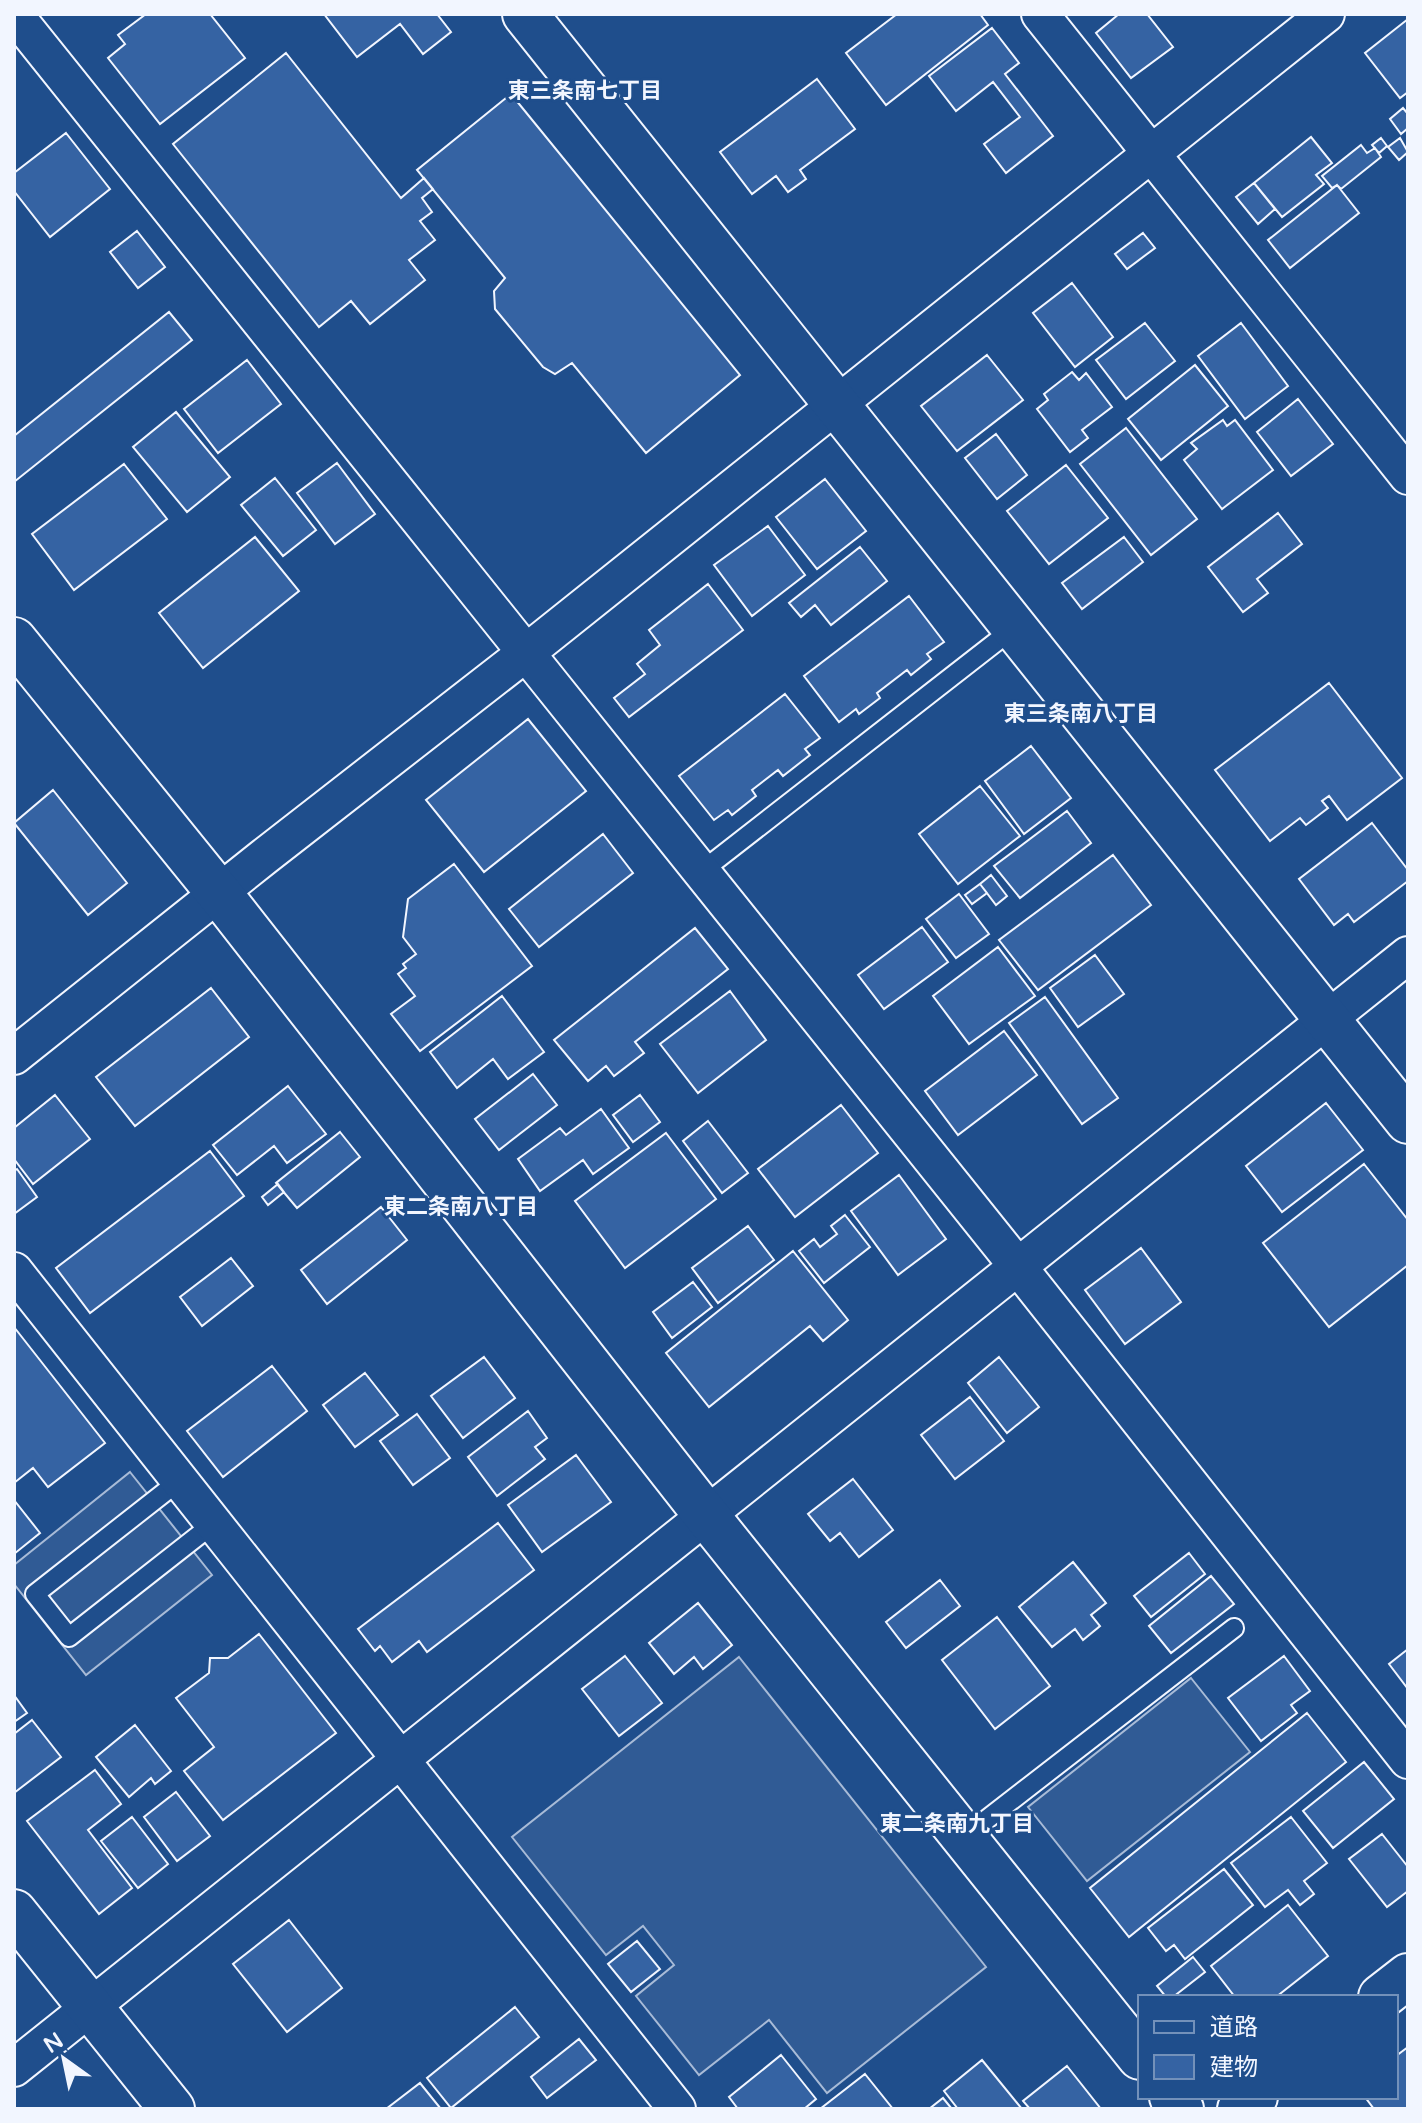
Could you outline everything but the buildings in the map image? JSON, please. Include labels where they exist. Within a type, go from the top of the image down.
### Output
[{"type":"street","points":[[525,14],[1408,1121]]},
{"type":"street","points":[[1040,14],[1408,476]]},
{"type":"street","points":[[14,1056],[218,892],[527,652],[1326,14]]},
{"type":"street","points":[[26,25],[1408,1760]]},
{"type":"street","points":[[14,640],[218,892],[706,1515],[1138,2054]]},
{"type":"street","points":[[14,2068],[1408,955]]},
{"type":"street","points":[[14,1271],[677,2109]]},
{"type":"street","points":[[14,1912],[172,2109]]},
{"type":"street","points":[[1384,1995],[1408,1976]]},
{"type":"lane","points":[[702,871],[1014,628]]},
{"type":"lane","points":[[179,1481],[35,1594],[69,1637],[213,1524]]},
{"type":"lane","points":[[964,1837],[1234,1628]]},
{"type":"shaded area","points":[[130,1472],[212,1575],[86,1675],[14,1584],[14,1565]]},
{"type":"shaded area","points":[[739,1657],[986,1967],[827,2093],[769,2020],[699,2075],[636,1996],[674,1965],[643,1926],[606,1955],[512,1837]]},
{"type":"shaded area","points":[[1191,1678],[1250,1752],[1087,1881],[1028,1807]]},
{"type":"district","name":"東三条南七丁目","points":[[585,90]]},
{"type":"district","name":"東三条南八丁目","points":[[1081,713]]},
{"type":"district","name":"東二条南八丁目","points":[[461,1206]]},
{"type":"district","name":"東二条南九丁目","points":[[957,1823]]}]
